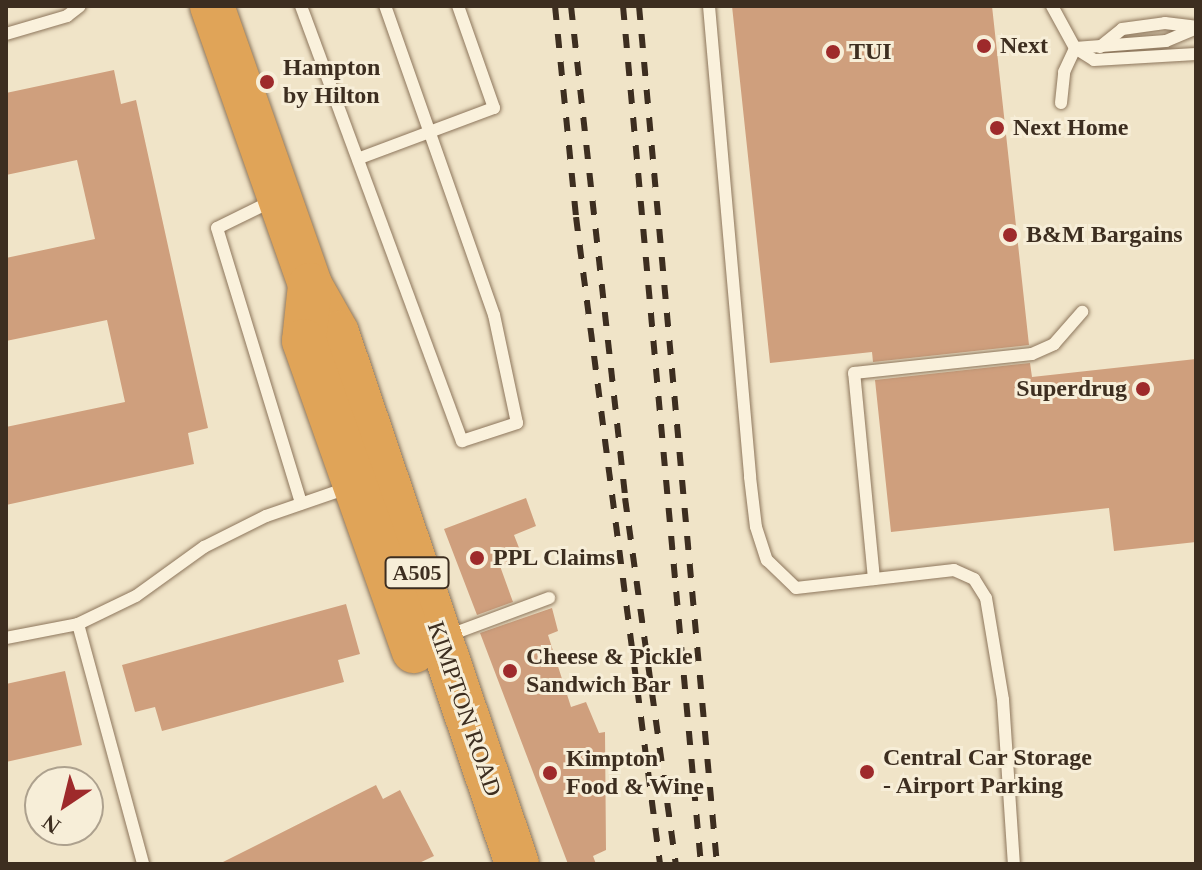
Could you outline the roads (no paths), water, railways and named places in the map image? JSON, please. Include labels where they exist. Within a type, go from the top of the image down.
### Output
[{"type":"highway","name":"KIMPTON ROAD","points":[[212,6],[310,285],[304,341],[440,638],[517,864]]},
{"type":"highway","name":"KIMPTON ROAD","points":[[367,482],[490,864]]},
{"type":"lane","points":[[6,34],[67,16],[80,6]]},
{"type":"lane","points":[[301,6],[360,158],[462,441],[517,423],[494,315],[385,6]]},
{"type":"lane","points":[[360,158],[494,108],[458,6]]},
{"type":"lane","points":[[709,6],[756,527],[767,560],[796,588],[954,570],[974,579],[986,598],[1003,700],[1014,864]]},
{"type":"lane","points":[[1052,6],[1075,48],[1094,60],[1196,54]]},
{"type":"lane","points":[[1075,48],[1166,41],[1196,28]]},
{"type":"lane","points":[[1061,103],[1064,72],[1075,48]]},
{"type":"lane","points":[[279,198],[217,228],[301,503]]},
{"type":"lane","points":[[874,579],[854,373],[1032,354],[1054,344],[1082,312]]},
{"type":"lane","points":[[6,638],[78,624],[136,596],[204,547],[301,503],[367,482]]},
{"type":"lane","points":[[440,638],[549,598]]},
{"type":"lane","points":[[78,624],[143,864]]},
{"type":"railway","points":[[555,6],[576,217],[660,864]]},
{"type":"railway","points":[[571,6],[625,498],[676,864]]},
{"type":"railway","points":[[623,6],[701,864]]},
{"type":"railway","points":[[639,6],[717,864]]},
{"type":"place","name":"Next","points":[[984,46]]},
{"type":"place","name":"TUI","points":[[833,52]]},
{"type":"place","name":"Hampton by Hilton","points":[[267,82]]},
{"type":"place","name":"Next Home","points":[[997,128]]},
{"type":"place","name":"B&M Bargains","points":[[1010,235]]},
{"type":"place","name":"Superdrug","points":[[1143,389]]},
{"type":"place","name":"PPL Claims","points":[[477,558]]},
{"type":"place","name":"Cheese & Pickle Sandwich Bar","points":[[510,671]]},
{"type":"place","name":"Central Car Storage - Airport Parking","points":[[867,772]]},
{"type":"place","name":"Kimpton Food & Wine","points":[[550,773]]}]
